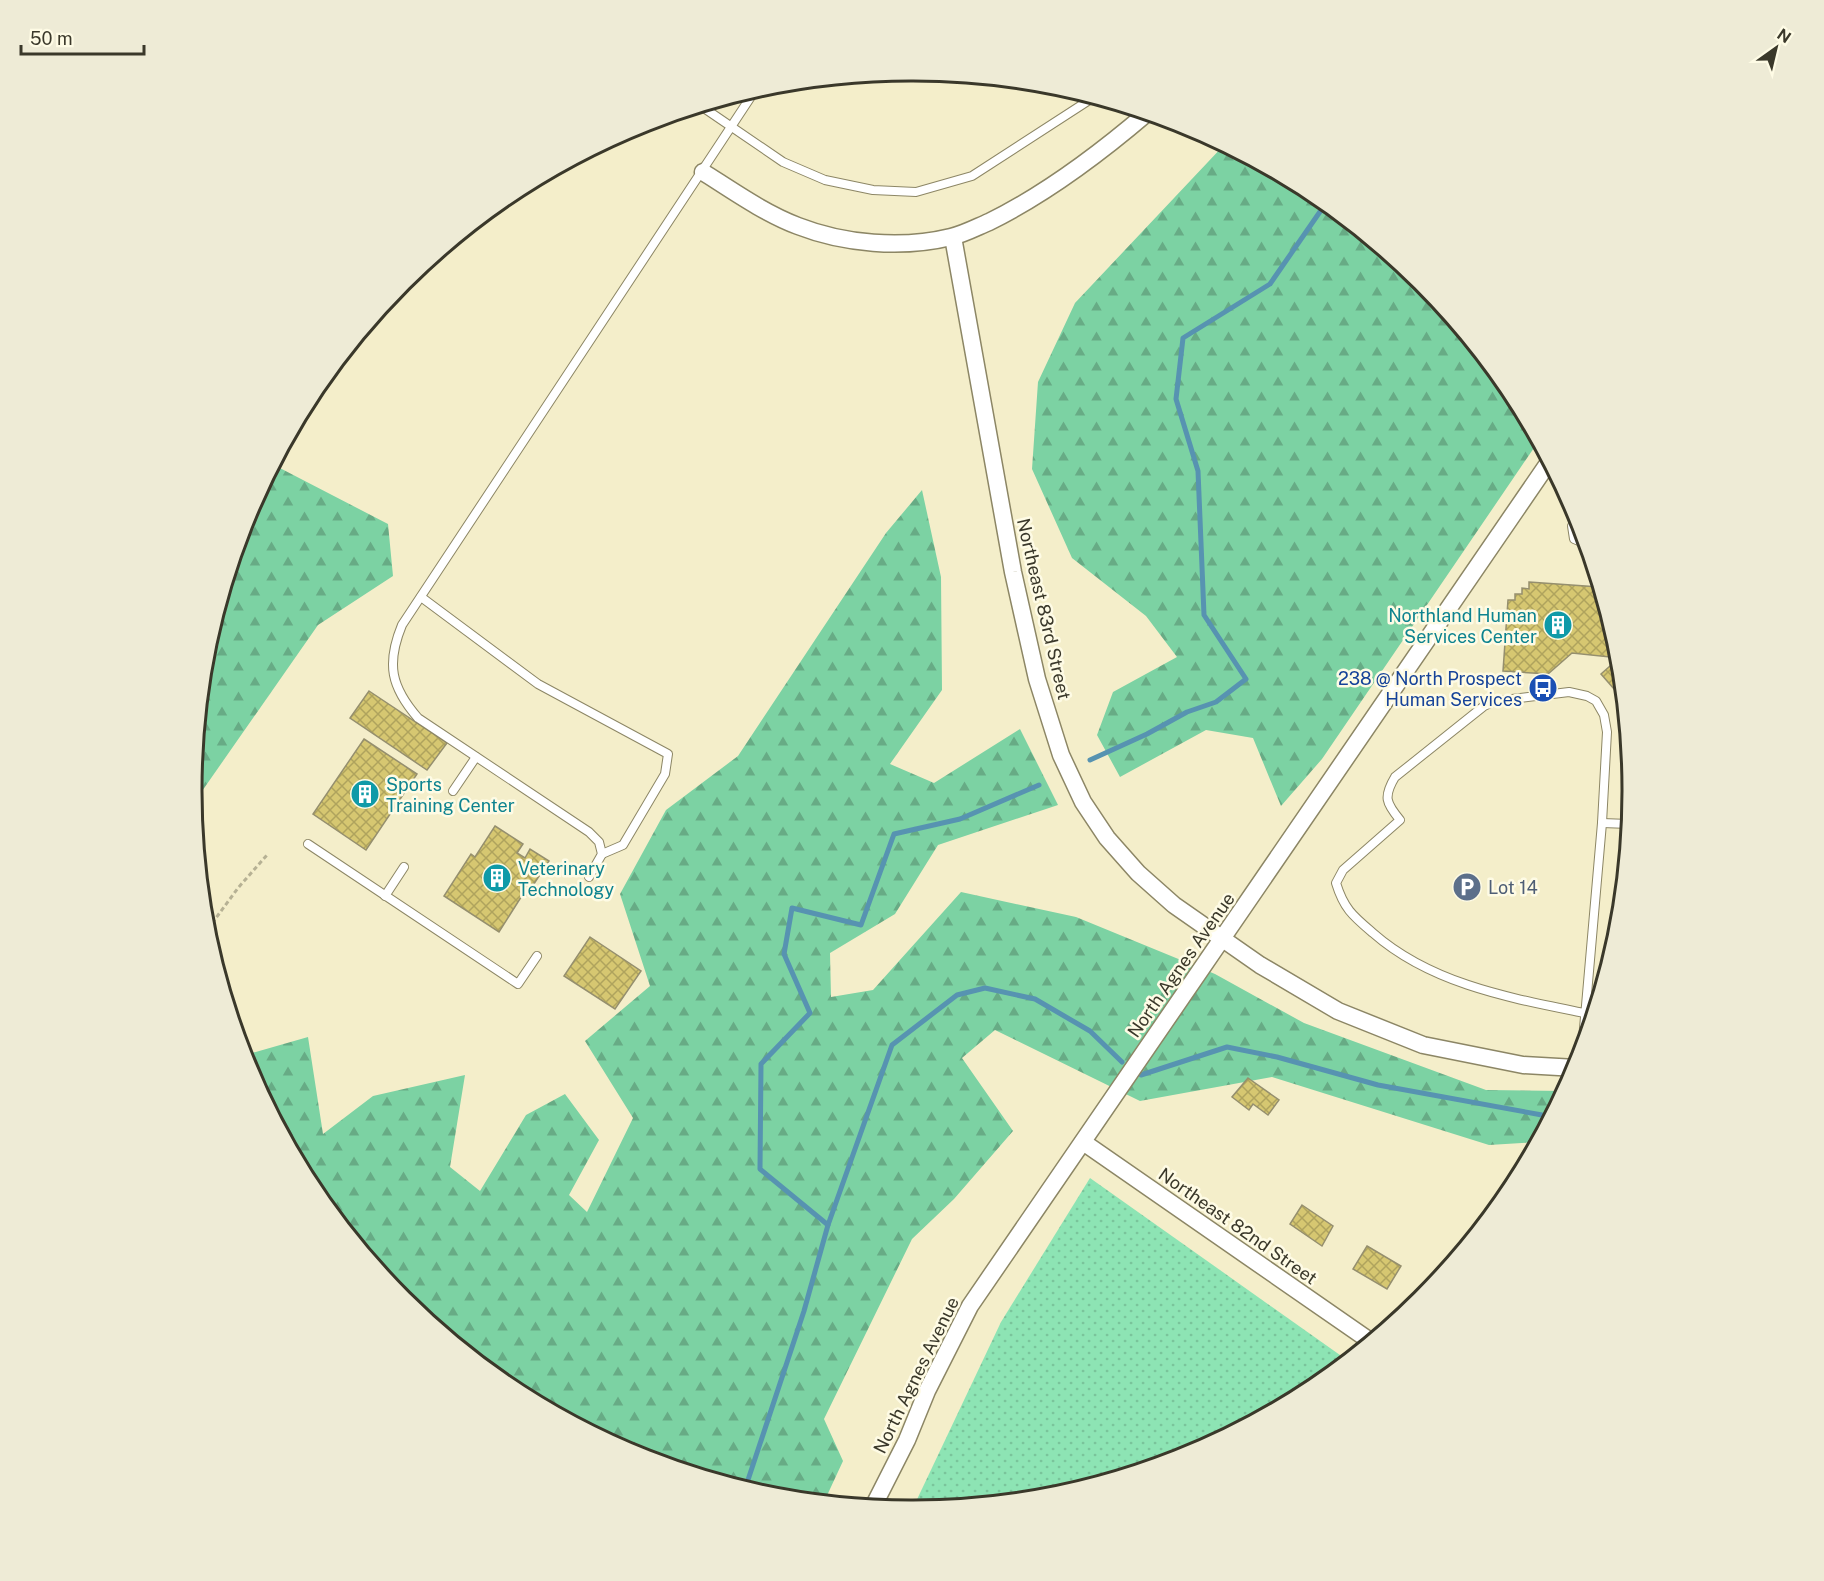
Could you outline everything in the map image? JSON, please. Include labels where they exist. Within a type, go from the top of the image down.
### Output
[{"type":"street","points":[[703,172],[761,209],[799,227],[879,243],[918,242],[952,237],[1011,211],[1050,187],[1125,133],[1140,119]]},
{"type":"street","name":"Northeast 83rd Street","points":[[952,237],[1016,583],[1037,679],[1061,755],[1083,802],[1107,838],[1130,864],[1174,905],[1260,965],[1338,1011],[1423,1045],[1523,1065],[1565,1067]]},
{"type":"street","name":"North Agnes Avenue","points":[[877,1498],[907,1440],[927,1391],[970,1306],[1544,469]]},
{"type":"street","name":"Northeast 82nd Street","points":[[1083,1142],[1364,1337]]},
{"type":"lane","points":[[602,854],[599,842],[589,832],[418,718],[404,702],[395,682],[392,662],[394,644],[402,625],[420,597],[749,100]]},
{"type":"lane","points":[[709,111],[783,162],[825,180],[873,190],[916,192],[972,176],[1085,103]]},
{"type":"lane","points":[[420,597],[538,684],[668,754],[665,774],[623,845],[602,854],[589,877]]},
{"type":"lane","points":[[1584,1013],[1517,999],[1426,970],[1381,940],[1348,911],[1336,883],[1343,870],[1400,820],[1390,808],[1387,798],[1395,777],[1484,706],[1496,701],[1569,692],[1587,696],[1596,701],[1605,715],[1607,732],[1602,823],[1584,1020]]},
{"type":"lane","points":[[453,791],[476,757]]},
{"type":"lane","points":[[1602,823],[1621,824]]},
{"type":"lane","points":[[308,844],[518,984],[537,956]]},
{"type":"lane","points":[[385,896],[404,867]]},
{"type":"path","points":[[215,920],[238,888],[267,855]]},
{"type":"green space","points":[[1219,151],[1267,176],[1306,201],[1380,257],[1414,289],[1475,359],[1502,396],[1533,449],[1322,759],[1281,806],[1253,738],[1206,730],[1120,777],[1097,735],[1113,692],[1177,657],[1146,616],[1072,558],[1032,469],[1038,382],[1075,303]]},
{"type":"green space","points":[[281,468],[388,524],[393,576],[318,625],[202,791],[204,744],[216,652],[240,562]]},
{"type":"green space","points":[[922,490],[941,577],[942,690],[890,764],[934,783],[1020,729],[1058,805],[938,845],[895,914],[830,953],[831,997],[873,990],[961,892],[1076,917],[1215,974],[1304,1023],[1486,1090],[1554,1091],[1527,1143],[1489,1145],[1272,1077],[1140,1101],[995,1030],[962,1058],[1013,1131],[954,1199],[912,1239],[824,1419],[843,1461],[827,1495],[728,1476],[640,1446],[557,1405],[480,1353],[410,1292],[349,1222],[322,1185],[298,1145],[276,1104],[253,1053],[308,1037],[323,1134],[373,1096],[465,1075],[450,1167],[480,1191],[526,1115],[565,1094],[599,1140],[569,1195],[587,1212],[633,1118],[585,1041],[650,986],[620,894],[666,810],[738,756],[886,533]]},
{"type":"green space","points":[[1090,1178],[1341,1355],[1267,1405],[1226,1427],[1140,1462],[1096,1476],[1005,1494],[917,1500],[1001,1322]]},
{"type":"building","name":"Northland Human Services Center","points":[[1529,582],[1591,586],[1609,657],[1572,653],[1548,674],[1503,671],[1508,600],[1515,600],[1515,594],[1522,594],[1522,588],[1529,589]]},
{"type":"building","points":[[1610,666],[1614,688],[1601,674]]},
{"type":"building","points":[[369,691],[447,743],[427,770],[350,718]]},
{"type":"building","name":"Sports Training Center","points":[[364,739],[417,774],[366,850],[313,814]]},
{"type":"building","name":"Veterinary Technology","points":[[495,826],[523,844],[517,853],[525,858],[530,849],[549,861],[526,896],[523,894],[499,932],[444,896],[471,854],[475,857]]},
{"type":"building","name":"Veterinary Technology","points":[[590,937],[641,971],[615,1009],[564,976]]},
{"type":"building","points":[[1248,1078],[1279,1100],[1268,1115],[1253,1104],[1249,1110],[1232,1097]]},
{"type":"building","points":[[1302,1205],[1333,1226],[1322,1246],[1290,1224]]},
{"type":"building","points":[[1367,1246],[1401,1266],[1387,1289],[1353,1269]]},
{"type":"waterway","points":[[1090,760],[1147,734],[1187,712],[1216,702],[1246,679],[1204,615],[1198,471],[1176,399],[1183,338],[1270,284],[1320,211]]},
{"type":"waterway","points":[[748,1480],[804,1311],[828,1225],[760,1169],[761,1064],[810,1013],[784,954],[792,908],[861,925],[894,834],[960,819],[1039,785]]},
{"type":"waterway","points":[[828,1225],[892,1045],[957,995],[985,988],[1035,999],[1090,1031],[1122,1062]]},
{"type":"waterway","points":[[1141,1075],[1227,1047],[1277,1057],[1378,1085],[1542,1115]]},
{"type":"place","name":"Northland Human Services Center","points":[[1558,625]]},
{"type":"place","name":"238 @ North Prospect Human Services","points":[[1543,688]]},
{"type":"place","name":"Sports Training Center","points":[[365,794]]},
{"type":"place","name":"Veterinary Technology","points":[[497,878]]},
{"type":"place","name":"Lot 14","points":[[1467,887]]}]
